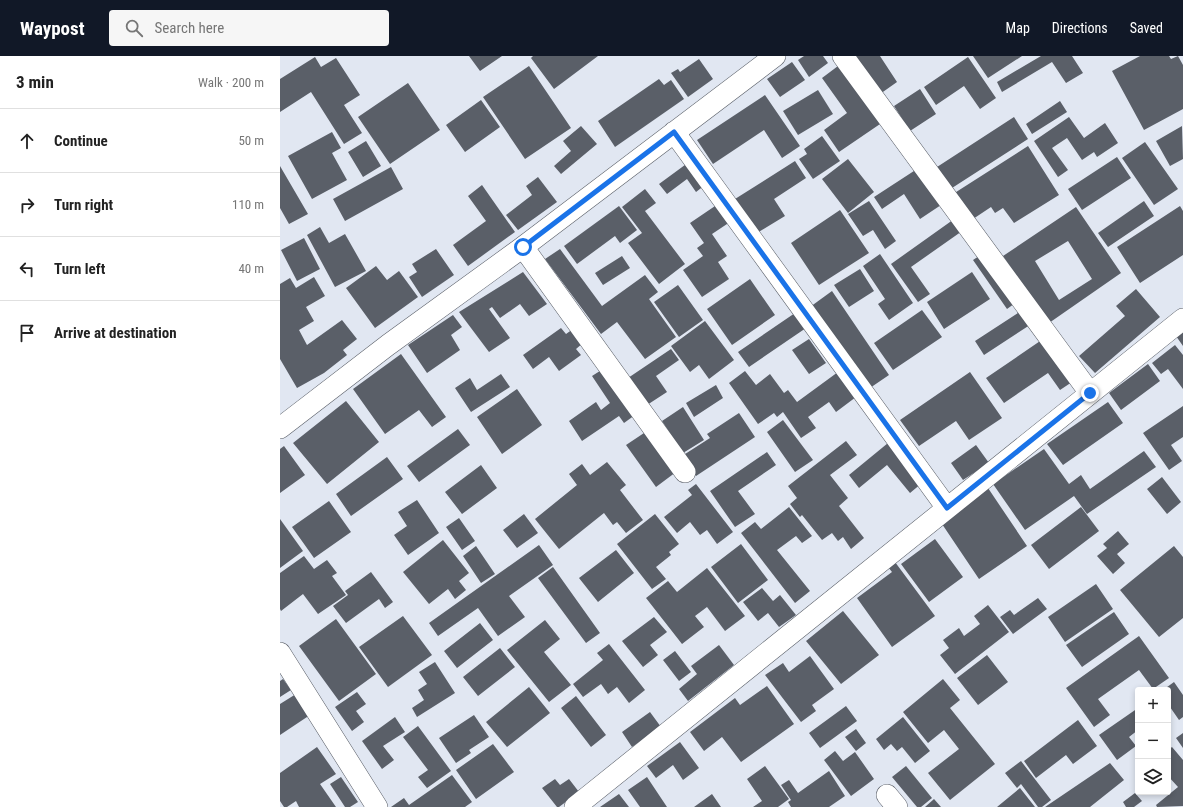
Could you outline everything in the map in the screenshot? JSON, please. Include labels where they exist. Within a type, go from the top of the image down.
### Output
[{"type":"street","points":[[280,428],[388,345],[523,247],[775,56]]},
{"type":"street","points":[[843,56],[1090,393]]},
{"type":"street","points":[[674,132],[947,508]]},
{"type":"street","points":[[523,247],[685,472]]},
{"type":"street","points":[[575,807],[1183,319]]},
{"type":"street","points":[[280,653],[376,807]]},
{"type":"building","points":[[469,56],[502,56],[480,71]]},
{"type":"building","points":[[533,56],[598,56],[554,89],[531,58]]},
{"type":"building","points":[[804,56],[823,56],[828,63],[809,77],[798,60]]},
{"type":"building","points":[[854,56],[880,56],[897,82],[880,94]]},
{"type":"building","points":[[973,56],[1022,56],[988,78]]},
{"type":"building","points":[[1041,56],[1072,56],[1083,73],[1066,83],[1052,62],[1002,92],[997,82]]},
{"type":"building","points":[[1140,56],[1169,56],[1171,59],[1178,56],[1183,65],[1183,109],[1144,130],[1112,71]]},
{"type":"building","points":[[315,57],[321,67],[336,58],[360,95],[344,105],[362,133],[344,144],[311,92],[280,112],[280,79]]},
{"type":"building","points":[[968,57],[996,98],[980,109],[964,86],[936,105],[924,87]]},
{"type":"building","points":[[699,59],[713,79],[688,97],[671,73],[678,69],[680,72]]},
{"type":"building","points":[[792,62],[805,80],[780,97],[767,79]]},
{"type":"building","points":[[842,63],[883,122],[839,152],[824,130],[847,113],[822,78]]},
{"type":"building","points":[[529,66],[571,128],[525,159],[483,97]]},
{"type":"building","points":[[659,79],[664,85],[671,80],[684,99],[615,147],[598,121]]},
{"type":"building","points":[[408,83],[440,130],[390,164],[358,117]]},
{"type":"building","points":[[920,89],[936,114],[910,131],[894,106]]},
{"type":"building","points":[[818,90],[833,114],[798,135],[783,111]]},
{"type":"building","points":[[765,95],[800,146],[782,158],[764,130],[713,164],[697,140]]},
{"type":"building","points":[[481,100],[500,127],[465,152],[446,125]]},
{"type":"building","points":[[1060,101],[1067,112],[1032,134],[1026,124]]},
{"type":"building","points":[[1014,117],[1028,139],[952,188],[937,167]]},
{"type":"building","points":[[1069,117],[1084,138],[1105,123],[1118,143],[1097,157],[1094,152],[1082,160],[1067,138],[1052,148],[1068,170],[1058,177],[1034,141]]},
{"type":"building","points":[[581,126],[597,144],[561,174],[554,166],[571,151],[563,141]]},
{"type":"building","points":[[1182,126],[1183,159],[1170,166],[1156,141]]},
{"type":"building","points":[[332,132],[341,148],[332,153],[347,180],[312,199],[288,156]]},
{"type":"building","points":[[822,136],[840,161],[813,179],[799,159],[807,154],[804,149]]},
{"type":"building","points":[[366,141],[381,166],[363,177],[348,152]]},
{"type":"building","points":[[1145,142],[1178,189],[1154,205],[1122,158]]},
{"type":"building","points":[[1028,146],[1059,195],[1014,223],[1003,208],[995,213],[991,207],[970,221],[953,194]]},
{"type":"building","points":[[1117,157],[1131,178],[1082,210],[1068,189]]},
{"type":"building","points":[[848,159],[874,192],[848,213],[822,179]]},
{"type":"building","points":[[795,161],[806,178],[774,199],[785,216],[757,233],[735,199]]},
{"type":"building","points":[[689,162],[705,185],[696,192],[687,179],[667,194],[659,184]]},
{"type":"building","points":[[280,166],[308,214],[289,224],[280,208]]},
{"type":"building","points":[[391,167],[403,189],[345,221],[333,199]]},
{"type":"building","points":[[917,169],[941,205],[920,219],[904,194],[882,209],[874,197]]},
{"type":"building","points":[[538,177],[557,202],[518,230],[506,215],[532,195],[526,186]]},
{"type":"building","points":[[482,185],[515,232],[468,266],[453,245],[486,221],[468,196]]},
{"type":"building","points":[[645,189],[656,203],[645,211],[685,264],[659,284],[628,243],[642,233],[622,207]]},
{"type":"building","points":[[869,201],[896,241],[885,249],[873,230],[863,236],[848,214]]},
{"type":"building","points":[[1144,201],[1154,216],[1108,247],[1098,233]]},
{"type":"building","points":[[718,204],[730,222],[712,234],[727,256],[718,262],[729,279],[702,297],[683,270],[703,256],[697,248],[704,243],[690,223]]},
{"type":"building","points":[[619,206],[637,230],[620,243],[615,236],[577,264],[564,246]]},
{"type":"building","points":[[1180,206],[1183,211],[1183,255],[1140,283],[1117,247]]},
{"type":"building","points":[[1076,207],[1121,273],[1049,323],[1003,256]],"holes":[[[1068,241],[1092,279],[1059,300],[1035,261]]]},
{"type":"building","points":[[840,210],[869,253],[819,285],[791,243]]},
{"type":"building","points":[[957,217],[965,229],[911,267],[930,294],[918,302],[891,264]]},
{"type":"building","points":[[320,227],[329,243],[345,234],[366,271],[335,287],[307,235]]},
{"type":"building","points":[[304,238],[320,269],[297,281],[281,250]]},
{"type":"building","points":[[436,249],[454,275],[422,297],[409,277],[417,272],[412,264]]},
{"type":"building","points":[[560,249],[602,306],[645,275],[658,292],[649,299],[676,337],[645,359],[617,322],[601,334],[545,259]]},
{"type":"building","points":[[985,252],[1018,301],[1007,309],[973,260]]},
{"type":"building","points":[[880,254],[913,303],[889,320],[878,304],[885,299],[863,266]]},
{"type":"building","points":[[622,256],[630,268],[603,285],[595,273]]},
{"type":"building","points":[[376,266],[387,280],[399,271],[418,297],[375,328],[346,288]]},
{"type":"building","points":[[860,269],[874,291],[849,307],[834,285]]},
{"type":"building","points":[[523,272],[547,304],[529,316],[520,304],[500,318],[492,307],[489,309],[510,338],[489,352],[459,312]]},
{"type":"building","points":[[972,272],[990,299],[944,329],[927,302]]},
{"type":"building","points":[[314,277],[325,296],[306,307],[314,321],[299,330],[307,345],[342,320],[357,339],[343,350],[347,355],[324,373],[297,388],[280,359],[280,284],[290,278],[296,288]]},
{"type":"building","points":[[750,279],[775,315],[732,345],[707,309]]},
{"type":"building","points":[[678,285],[703,320],[679,337],[654,302]]},
{"type":"building","points":[[1136,289],[1160,317],[1095,373],[1079,356],[1125,316],[1116,306]]},
{"type":"building","points":[[832,291],[889,375],[867,390],[810,307]]},
{"type":"building","points":[[1027,307],[1036,321],[984,355],[975,341]]},
{"type":"building","points":[[922,310],[942,337],[893,370],[874,343]]},
{"type":"building","points":[[795,313],[806,328],[749,367],[738,352]]},
{"type":"building","points":[[453,315],[462,327],[451,335],[460,350],[427,373],[408,345]]},
{"type":"building","points":[[705,321],[734,360],[709,379],[699,365],[690,372],[671,346]]},
{"type":"building","points":[[561,328],[566,334],[573,329],[583,343],[576,349],[581,355],[559,371],[549,357],[533,369],[523,355]]},
{"type":"building","points":[[1183,331],[1183,346],[1176,336]]},
{"type":"building","points":[[1046,337],[1075,380],[1060,390],[1048,373],[1004,403],[986,378]]},
{"type":"building","points":[[809,339],[826,363],[809,374],[792,350]]},
{"type":"building","points":[[1175,345],[1183,355],[1183,389],[1168,369],[1161,374],[1152,363]]},
{"type":"building","points":[[671,349],[679,360],[656,376],[667,392],[647,405],[628,378]]},
{"type":"building","points":[[401,354],[446,417],[432,427],[419,410],[385,434],[353,389]]},
{"type":"building","points":[[1148,364],[1160,381],[1121,410],[1109,393]]},
{"type":"building","points":[[603,369],[635,415],[624,423],[619,416],[582,441],[569,421],[596,402],[601,410],[610,403],[592,376]]},
{"type":"building","points":[[745,371],[756,385],[770,374],[784,393],[788,390],[797,402],[838,372],[856,397],[836,412],[829,402],[808,417],[816,428],[801,438],[783,412],[777,417],[774,413],[758,424],[729,383]]},
{"type":"building","points":[[970,372],[1002,418],[969,440],[956,421],[919,446],[900,420]]},
{"type":"building","points":[[501,374],[510,387],[471,412],[455,388],[470,378],[477,390]]},
{"type":"building","points":[[716,385],[723,398],[694,417],[686,403]]},
{"type":"building","points":[[517,389],[542,425],[502,454],[477,417]]},
{"type":"building","points":[[346,401],[379,442],[327,484],[293,443]]},
{"type":"building","points":[[1108,402],[1123,423],[1063,465],[1047,444]]},
{"type":"building","points":[[1183,406],[1183,437],[1171,445],[1182,461],[1169,470],[1143,433]]},
{"type":"building","points":[[683,407],[704,440],[683,453],[662,421]]},
{"type":"building","points":[[739,413],[755,437],[696,476],[682,456],[710,438],[707,434]]},
{"type":"building","points":[[783,420],[813,460],[795,472],[767,432]]},
{"type":"building","points":[[458,429],[470,445],[419,482],[407,466]]},
{"type":"building","points":[[647,431],[676,472],[656,487],[626,445]]},
{"type":"building","points":[[846,441],[857,455],[830,475],[848,498],[839,506],[864,538],[851,549],[843,537],[838,541],[832,533],[822,540],[802,515],[800,517],[790,504],[797,498],[788,486]]},
{"type":"building","points":[[888,443],[922,483],[910,493],[887,465],[859,488],[849,475]]},
{"type":"building","points":[[976,445],[989,463],[963,480],[951,463]]},
{"type":"building","points":[[284,446],[305,475],[280,493],[280,449]]},
{"type":"building","points":[[1044,449],[1069,484],[1081,475],[1090,489],[1144,451],[1156,467],[1087,514],[1074,496],[1025,530],[993,484]]},
{"type":"building","points":[[767,452],[776,465],[738,491],[755,514],[735,527],[710,491]]},
{"type":"building","points":[[387,457],[403,479],[351,516],[336,494]]},
{"type":"building","points":[[607,462],[626,485],[620,490],[643,520],[626,533],[617,522],[613,525],[604,513],[559,549],[535,519],[577,485],[569,474],[582,464],[590,475]]},
{"type":"building","points":[[481,465],[497,488],[462,514],[445,492]]},
{"type":"building","points":[[1162,477],[1181,502],[1167,514],[1147,489]]},
{"type":"building","points":[[696,484],[733,532],[717,544],[707,530],[700,535],[690,522],[677,533],[664,517],[692,495],[688,490]]},
{"type":"building","points":[[988,488],[1027,546],[979,579],[940,521]]},
{"type":"building","points":[[417,500],[439,533],[408,555],[394,535],[407,526],[398,512]]},
{"type":"building","points":[[329,501],[351,532],[314,558],[292,527]]},
{"type":"building","points":[[789,507],[812,536],[802,543],[796,536],[777,550],[810,591],[795,603],[741,533],[755,522],[761,529]]},
{"type":"building","points":[[1081,507],[1099,531],[1049,569],[1031,545]]},
{"type":"building","points":[[524,514],[538,533],[517,548],[503,530]]},
{"type":"building","points":[[655,514],[679,544],[669,552],[671,555],[656,567],[666,579],[652,589],[617,544]]},
{"type":"building","points":[[459,518],[475,541],[462,550],[446,527]]},
{"type":"building","points":[[280,519],[303,551],[280,568]]},
{"type":"building","points":[[1118,531],[1129,544],[1117,554],[1125,563],[1113,574],[1097,556],[1107,548],[1103,544]]},
{"type":"building","points":[[935,539],[963,577],[929,602],[901,564]]},
{"type":"building","points":[[443,540],[469,573],[459,581],[466,590],[455,599],[448,589],[429,604],[403,572]]},
{"type":"building","points":[[741,544],[768,580],[738,603],[711,567]]},
{"type":"building","points":[[539,545],[553,565],[509,596],[525,617],[498,636],[478,608],[438,636],[429,623]]},
{"type":"building","points":[[476,546],[495,574],[481,583],[463,556]]},
{"type":"building","points":[[1174,546],[1183,557],[1183,618],[1159,637],[1120,590]]},
{"type":"building","points":[[616,550],[634,573],[598,602],[579,578]]},
{"type":"building","points":[[304,556],[314,569],[327,560],[337,573],[332,576],[346,595],[318,614],[303,594],[281,611],[280,609],[280,573]]},
{"type":"building","points":[[895,562],[935,616],[892,647],[857,598],[892,572],[888,567]]},
{"type":"building","points":[[553,567],[600,633],[586,643],[538,578]]},
{"type":"building","points":[[707,568],[745,616],[725,631],[707,607],[695,616],[704,627],[682,644],[646,598],[668,581],[677,592]]},
{"type":"building","points":[[371,572],[393,602],[385,608],[379,599],[346,623],[333,606],[348,595],[345,591]]},
{"type":"building","points":[[1096,584],[1113,609],[1065,642],[1048,617]]},
{"type":"building","points":[[762,588],[773,601],[780,595],[796,615],[779,627],[768,613],[758,621],[743,602]]},
{"type":"building","points":[[1038,598],[1047,609],[1013,634],[1000,617],[1010,610],[1014,615]]},
{"type":"building","points":[[988,605],[1009,632],[955,674],[940,655],[949,648],[943,640],[959,628],[964,636],[980,624],[974,616]]},
{"type":"building","points":[[843,611],[879,655],[841,684],[806,641]]},
{"type":"building","points":[[1114,612],[1129,634],[1082,667],[1066,645]]},
{"type":"building","points":[[403,616],[432,655],[388,687],[359,647]]},
{"type":"building","points":[[654,617],[667,632],[650,645],[658,655],[643,667],[622,641]]},
{"type":"building","points":[[336,619],[376,674],[339,701],[299,646]]},
{"type":"building","points":[[545,620],[560,639],[544,652],[571,685],[549,702],[507,650]]},
{"type":"building","points":[[480,623],[493,640],[457,668],[444,651]]},
{"type":"building","points":[[1139,636],[1169,678],[1156,687],[1152,687],[1139,670],[1098,699],[1110,715],[1094,727],[1066,688]]},
{"type":"building","points":[[609,644],[645,690],[629,703],[617,687],[608,694],[601,684],[583,697],[573,684],[603,660],[597,653]]},
{"type":"building","points":[[719,645],[734,665],[688,701],[679,689],[697,674],[691,666]]},
{"type":"building","points":[[500,648],[515,667],[478,696],[463,677]]},
{"type":"building","points":[[675,651],[691,672],[679,681],[663,660]]},
{"type":"building","points":[[987,655],[1008,682],[978,705],[957,678]]},
{"type":"building","points":[[810,656],[834,689],[812,705],[816,711],[801,722],[765,675],[783,663],[789,672]]},
{"type":"building","points":[[435,662],[455,693],[417,717],[412,708],[424,700],[418,690],[427,684],[419,672]]},
{"type":"building","points":[[283,679],[291,690],[280,697],[280,681]]},
{"type":"building","points":[[943,679],[960,700],[950,708],[995,764],[950,800],[928,773],[959,749],[944,730],[928,743],[903,712]]},
{"type":"building","points":[[1174,682],[1183,695],[1183,717],[1179,720],[1171,708],[1171,687],[1167,687]]},
{"type":"building","points":[[767,686],[794,724],[741,762],[722,737],[704,751],[690,732],[735,698],[740,705]]},
{"type":"building","points":[[529,687],[550,713],[507,747],[486,722]]},
{"type":"building","points":[[357,692],[366,704],[356,711],[364,722],[352,731],[335,707]]},
{"type":"building","points":[[296,694],[310,715],[280,735],[280,704]]},
{"type":"building","points":[[576,696],[606,735],[591,747],[561,708]]},
{"type":"building","points":[[846,706],[857,721],[820,748],[809,733]]},
{"type":"building","points":[[1135,710],[1135,732],[1129,737],[1135,747],[1117,760],[1099,735]]},
{"type":"building","points":[[650,712],[661,727],[632,747],[622,732]]},
{"type":"building","points":[[474,715],[489,737],[469,750],[471,753],[456,763],[439,738]]},
{"type":"building","points":[[395,717],[405,732],[383,746],[394,760],[382,769],[362,741]]},
{"type":"building","points":[[903,717],[930,751],[915,763],[902,747],[897,751],[891,744],[884,750],[876,739]]},
{"type":"building","points":[[1078,720],[1097,746],[1073,764],[1066,755],[1036,778],[1024,761]]},
{"type":"building","points":[[418,726],[451,771],[427,788],[418,777],[428,770],[403,737]]},
{"type":"building","points":[[856,729],[866,743],[856,751],[845,737]]},
{"type":"building","points":[[1183,733],[1183,748],[1176,738]]},
{"type":"building","points":[[680,742],[699,768],[683,780],[673,765],[656,778],[647,766]]},
{"type":"building","points":[[493,744],[514,772],[476,799],[456,770]]},
{"type":"building","points":[[317,747],[336,774],[320,784],[336,807],[299,807],[296,801],[287,807],[284,807],[280,801],[280,773]]},
{"type":"building","points":[[1172,747],[1183,760],[1183,806],[1157,807],[1156,805],[1168,795],[1171,795],[1171,793],[1178,787],[1171,779]]},
{"type":"building","points":[[835,751],[843,761],[855,752],[874,779],[851,796],[824,760]]},
{"type":"building","points":[[1021,761],[1051,800],[1042,807],[1038,807],[1021,784],[1017,788],[1005,773]]},
{"type":"building","points":[[1110,763],[1124,780],[1090,807],[1045,807]]},
{"type":"building","points":[[765,766],[789,799],[778,807],[753,807],[762,801],[747,779]]},
{"type":"building","points":[[906,766],[932,798],[921,807],[917,807],[892,777]]},
{"type":"building","points":[[829,771],[845,796],[829,807],[791,807],[788,802],[791,800],[781,785],[789,780],[798,793]]},
{"type":"building","points":[[452,775],[472,802],[465,807],[391,807],[404,798],[409,805]]},
{"type":"building","points":[[341,777],[358,802],[350,807],[345,807],[330,784]]},
{"type":"building","points":[[647,777],[667,807],[640,807],[628,790]]},
{"type":"building","points":[[555,779],[560,785],[569,779],[579,792],[559,807],[557,807],[542,788]]},
{"type":"building","points":[[1020,788],[1035,807],[997,807]]},
{"type":"building","points":[[1135,793],[1135,795],[1142,801],[1134,807],[1126,807],[1123,802]]},
{"type":"building","points":[[619,794],[629,807],[600,807]]},
{"type":"building","points":[[712,794],[721,807],[694,807]]},
{"type":"building","points":[[934,799],[941,807],[925,807]]},
{"type":"route","points":[[523,247],[674,132],[947,508],[1090,393]]}]
